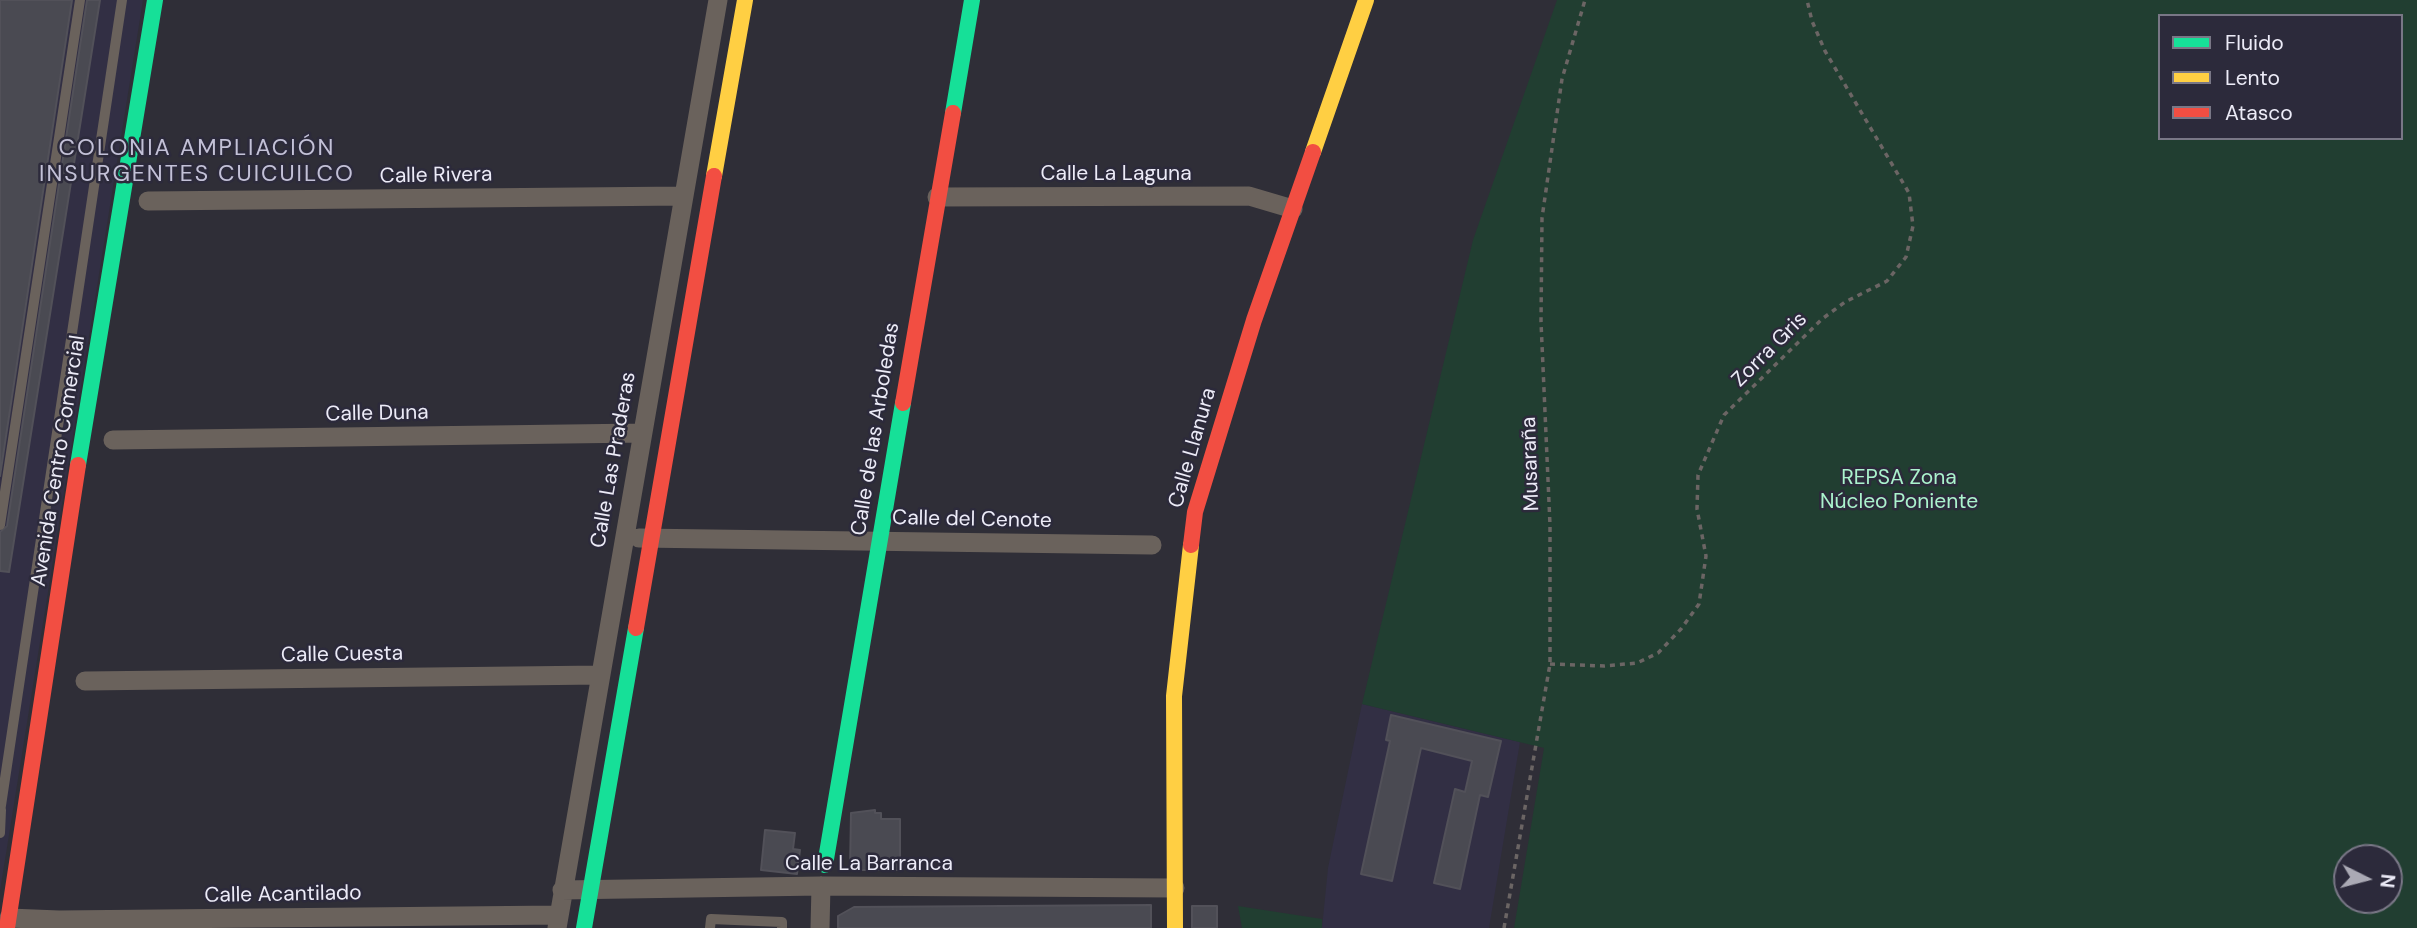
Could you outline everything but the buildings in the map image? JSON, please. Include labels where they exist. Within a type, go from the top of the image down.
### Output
[{"type":"street","name":"Avenida Centro Comercial","points":[[8,923],[80,452],[155,0]]},
{"type":"street","name":"Calle Las Praderas","points":[[557,921],[718,0]]},
{"type":"street","points":[[584,928],[745,0]]},
{"type":"street","name":"Calle de las Arboledas","points":[[825,865],[972,0]]},
{"type":"street","name":"Calle Llanura","points":[[1175,928],[1174,696],[1189,542],[1207,468],[1293,209],[1367,0]]},
{"type":"street","name":"Calle Rivera","points":[[148,201],[684,196]]},
{"type":"street","name":"Calle La Laguna","points":[[937,197],[1248,196],[1293,209]]},
{"type":"street","name":"Calle Duna","points":[[113,440],[642,433]]},
{"type":"street","name":"Calle del Cenote","points":[[623,538],[1152,545]]},
{"type":"street","name":"Calle Cuesta","points":[[85,681],[600,675]]},
{"type":"street","points":[[820,928],[821,886]]},
{"type":"street","name":"Calle La Barranca","points":[[562,890],[821,886],[1175,888]]},
{"type":"street","name":"Calle Acantilado","points":[[8,923],[59,920],[557,921]]},
{"type":"lane","points":[[0,525],[80,0]]},
{"type":"lane","points":[[0,833],[0,811],[122,0]]},
{"type":"lane","points":[[710,928],[711,919],[782,922],[782,928]]},
{"type":"path","name":"Musaraña","points":[[1504,928],[1550,664],[1550,524],[1541,322],[1542,218],[1558,100],[1585,0]]},
{"type":"path","name":"Zorra Gris","points":[[1550,664],[1621,666],[1637,663],[1658,653],[1681,629],[1699,604],[1706,556],[1697,509],[1698,475],[1724,415],[1822,320],[1895,275],[1910,248],[1914,214],[1909,192],[1825,51],[1807,0]]},
{"type":"shaded area","points":[[0,0],[143,0],[0,891]]},
{"type":"shaded area","points":[[1362,704],[1520,742],[1489,928],[1322,928],[1328,868]]},
{"type":"green space","name":"REPSA Zona Núcleo Poniente","points":[[1557,0],[2417,0],[2417,928],[1514,928],[1544,748],[1362,704],[1473,240]]},
{"type":"green space","points":[[1238,906],[1322,919],[1322,928],[1242,928]]},
{"type":"traffic: fast","points":[[78,465],[155,0]]},
{"type":"traffic: fast","points":[[953,113],[972,0]]},
{"type":"traffic: fast","points":[[825,865],[903,403]]},
{"type":"traffic: fast","points":[[584,928],[636,628]]},
{"type":"traffic: slow","points":[[714,176],[745,0]]},
{"type":"traffic: slow","points":[[1313,152],[1366,0]]},
{"type":"traffic: slow","points":[[1175,928],[1174,696],[1191,545]]},
{"type":"traffic: jam","points":[[903,403],[953,113]]},
{"type":"traffic: jam","points":[[1191,545],[1195,512],[1254,320],[1313,152]]},
{"type":"traffic: jam","points":[[636,628],[714,176]]},
{"type":"traffic: jam","points":[[7,928],[78,465]]},
{"type":"district","name":"COLONIA AMPLIACIÓN INSURGENTES CUICUILCO","points":[[197,162]]}]
